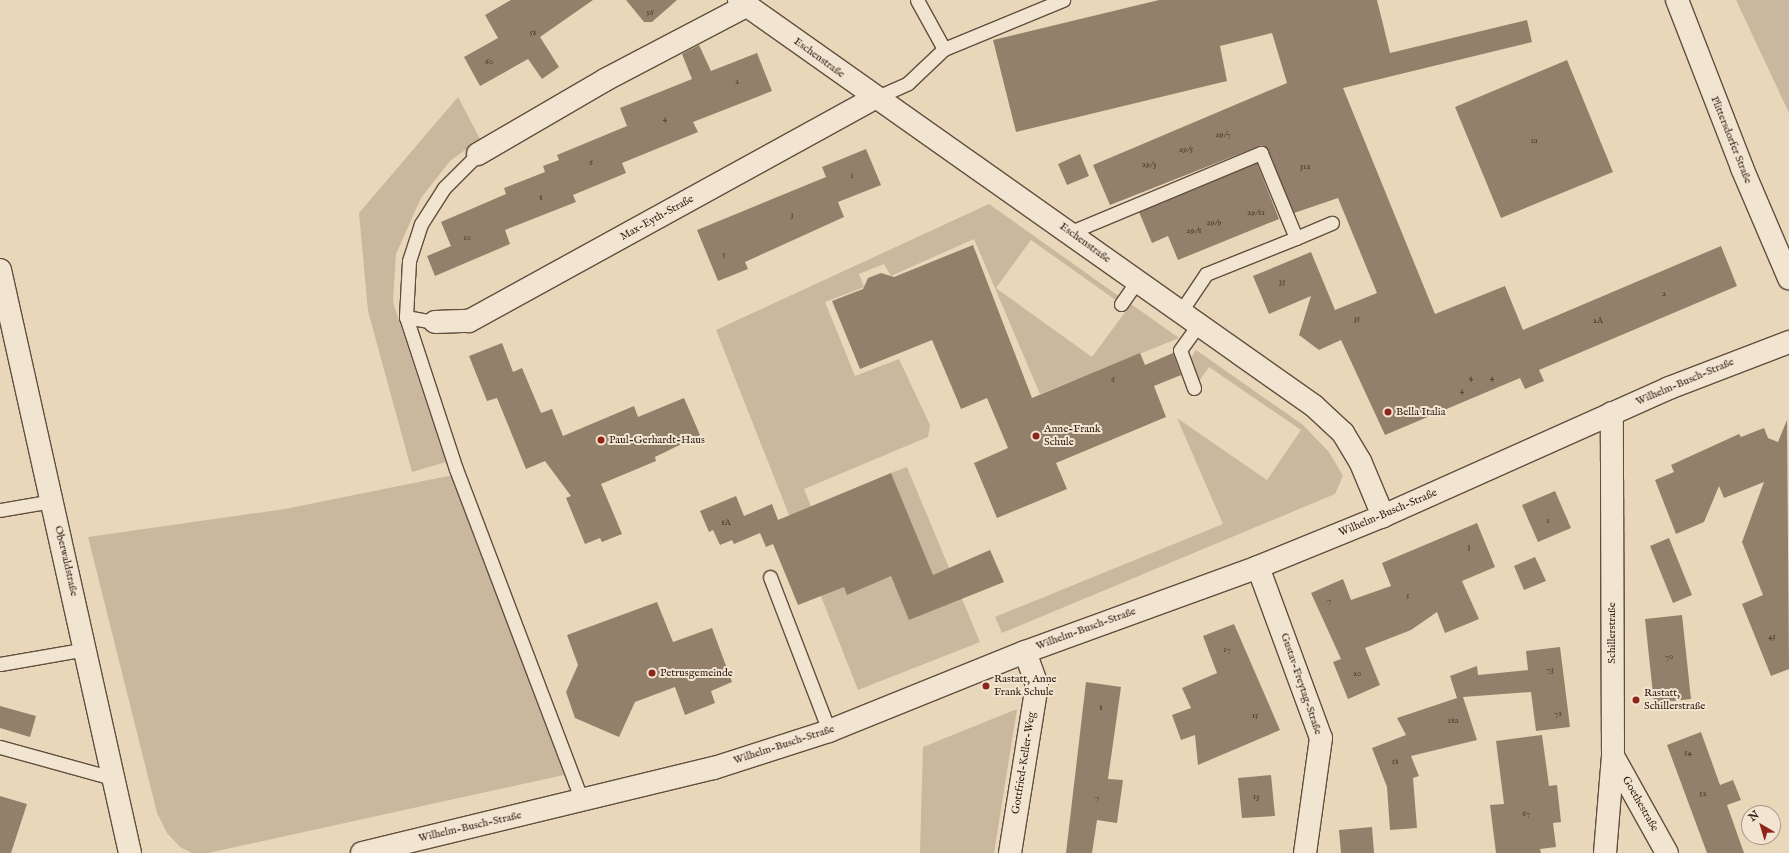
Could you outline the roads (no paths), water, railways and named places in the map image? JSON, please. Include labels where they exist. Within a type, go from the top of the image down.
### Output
[{"type":"street","name":"Plittersdorfer Straße","points":[[1677,0],[1742,168],[1789,278]]},
{"type":"street","name":"Eschenstraße","points":[[478,154],[742,3],[875,98],[1071,232],[1137,281],[1314,406],[1343,432],[1360,461],[1383,516]]},
{"type":"street","name":"Max-Eyth-Straße","points":[[435,322],[469,321],[875,98]]},
{"type":"street","name":"Oberwaldstraße","points":[[0,270],[116,779],[130,853]]},
{"type":"street","name":"Wilhelm-Busch-Straße","points":[[362,853],[714,768],[829,730],[1025,652],[1258,567],[1383,516],[1612,413],[1789,342]]},
{"type":"street","name":"Schillerstraße","points":[[1605,853],[1613,756],[1612,413]]},
{"type":"street","name":"Gustav-Freytag-Straße","points":[[1258,567],[1321,738],[1305,853]]},
{"type":"street","name":"Gottfried-Keller-Weg","points":[[1010,853],[1037,685],[1025,652]]},
{"type":"street","name":"Goethestraße","points":[[1613,756],[1667,853]]},
{"type":"lane","points":[[917,0],[944,49]]},
{"type":"lane","points":[[875,98],[908,83],[944,49],[1034,4],[1063,0]]},
{"type":"lane","points":[[478,154],[444,188],[421,224],[409,261],[406,317],[456,469],[582,800]]},
{"type":"lane","points":[[1071,232],[1261,154],[1296,238]]},
{"type":"lane","points":[[1181,311],[1206,274],[1332,223]]},
{"type":"lane","points":[[1121,304],[1137,281]]},
{"type":"lane","points":[[406,317],[435,322]]},
{"type":"lane","points":[[1194,388],[1180,350],[1199,324]]},
{"type":"lane","points":[[0,510],[52,501]]},
{"type":"lane","points":[[770,577],[829,730]]},
{"type":"lane","points":[[0,664],[86,649]]},
{"type":"lane","points":[[0,748],[116,779]]},
{"type":"place","name":"Bella Italia","points":[[1388,412]]},
{"type":"place","name":"Anne-Frank Schule","points":[[1036,436]]},
{"type":"place","name":"Paul-Gerhardt-Haus","points":[[601,440]]},
{"type":"place","name":"Petrusgemeinde","points":[[652,673]]},
{"type":"place","name":"Rastatt, Anne Frank Schule","points":[[986,686]]},
{"type":"place","name":"Rastatt, Schillerstraße","points":[[1636,700]]}]
